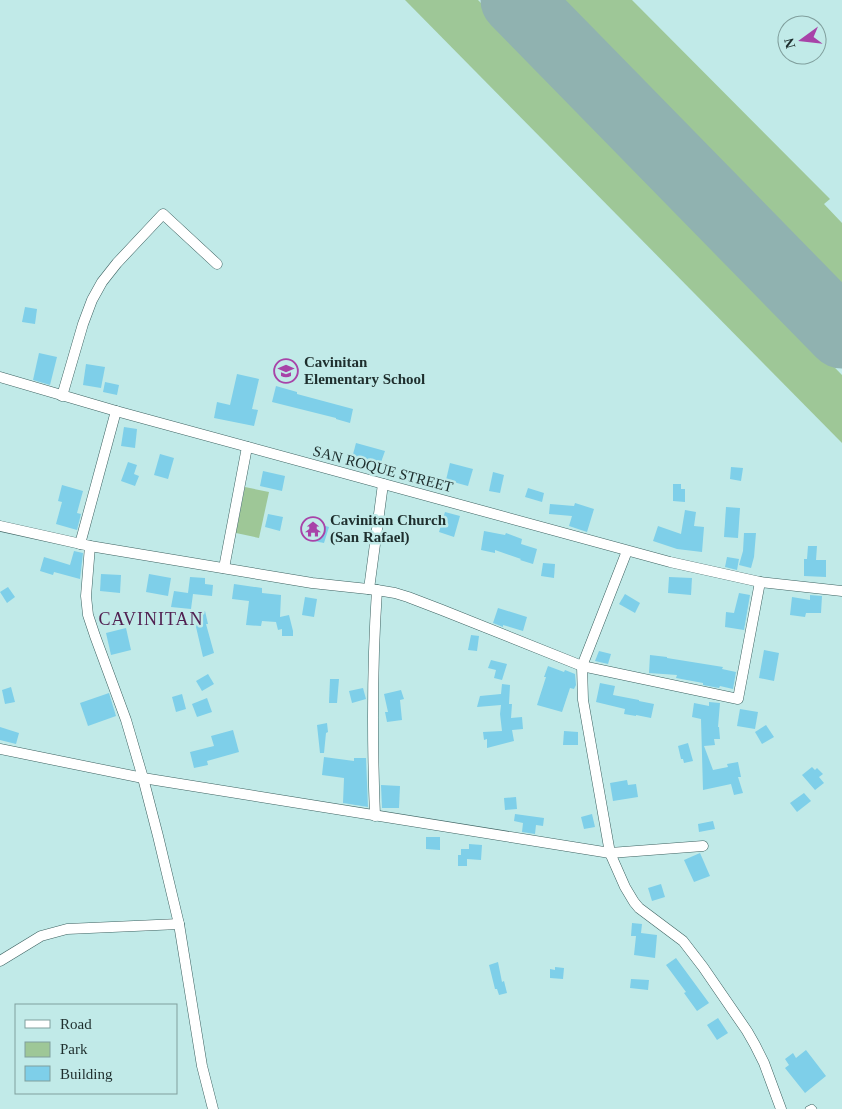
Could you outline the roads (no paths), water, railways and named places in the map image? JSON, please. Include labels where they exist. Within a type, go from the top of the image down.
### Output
[{"type":"street","points":[[62,396],[92,300],[102,282],[117,263],[163,214],[217,264]]},
{"type":"street","name":"SAN ROQUE STREET","points":[[0,377],[116,411],[670,562],[760,582],[842,591]]},
{"type":"street","points":[[116,411],[86,545],[88,615],[126,720],[143,778],[179,924],[202,1066],[213,1109]]},
{"type":"street","points":[[224,568],[247,447]]},
{"type":"street","points":[[375,816],[373,590],[383,484]]},
{"type":"street","points":[[0,526],[86,545],[408,597],[582,666],[738,699],[760,582]]},
{"type":"street","points":[[627,550],[582,666],[583,700],[610,854],[634,902],[639,908],[683,941],[703,966],[747,1031],[764,1064],[781,1109]]},
{"type":"street","points":[[0,749],[143,778],[610,854],[703,846]]},
{"type":"street","points":[[0,961],[41,936],[67,929],[179,924]]},
{"type":"lane","points":[[808,1109],[814,1109]]},
{"type":"place","name":"Cavinitan Elementary School","points":[[286,371]]},
{"type":"place","name":"Cavinitan Church (San Rafael)","points":[[313,529]]},
{"type":"district","name":"CAVINITAN","points":[[151,619]]}]
